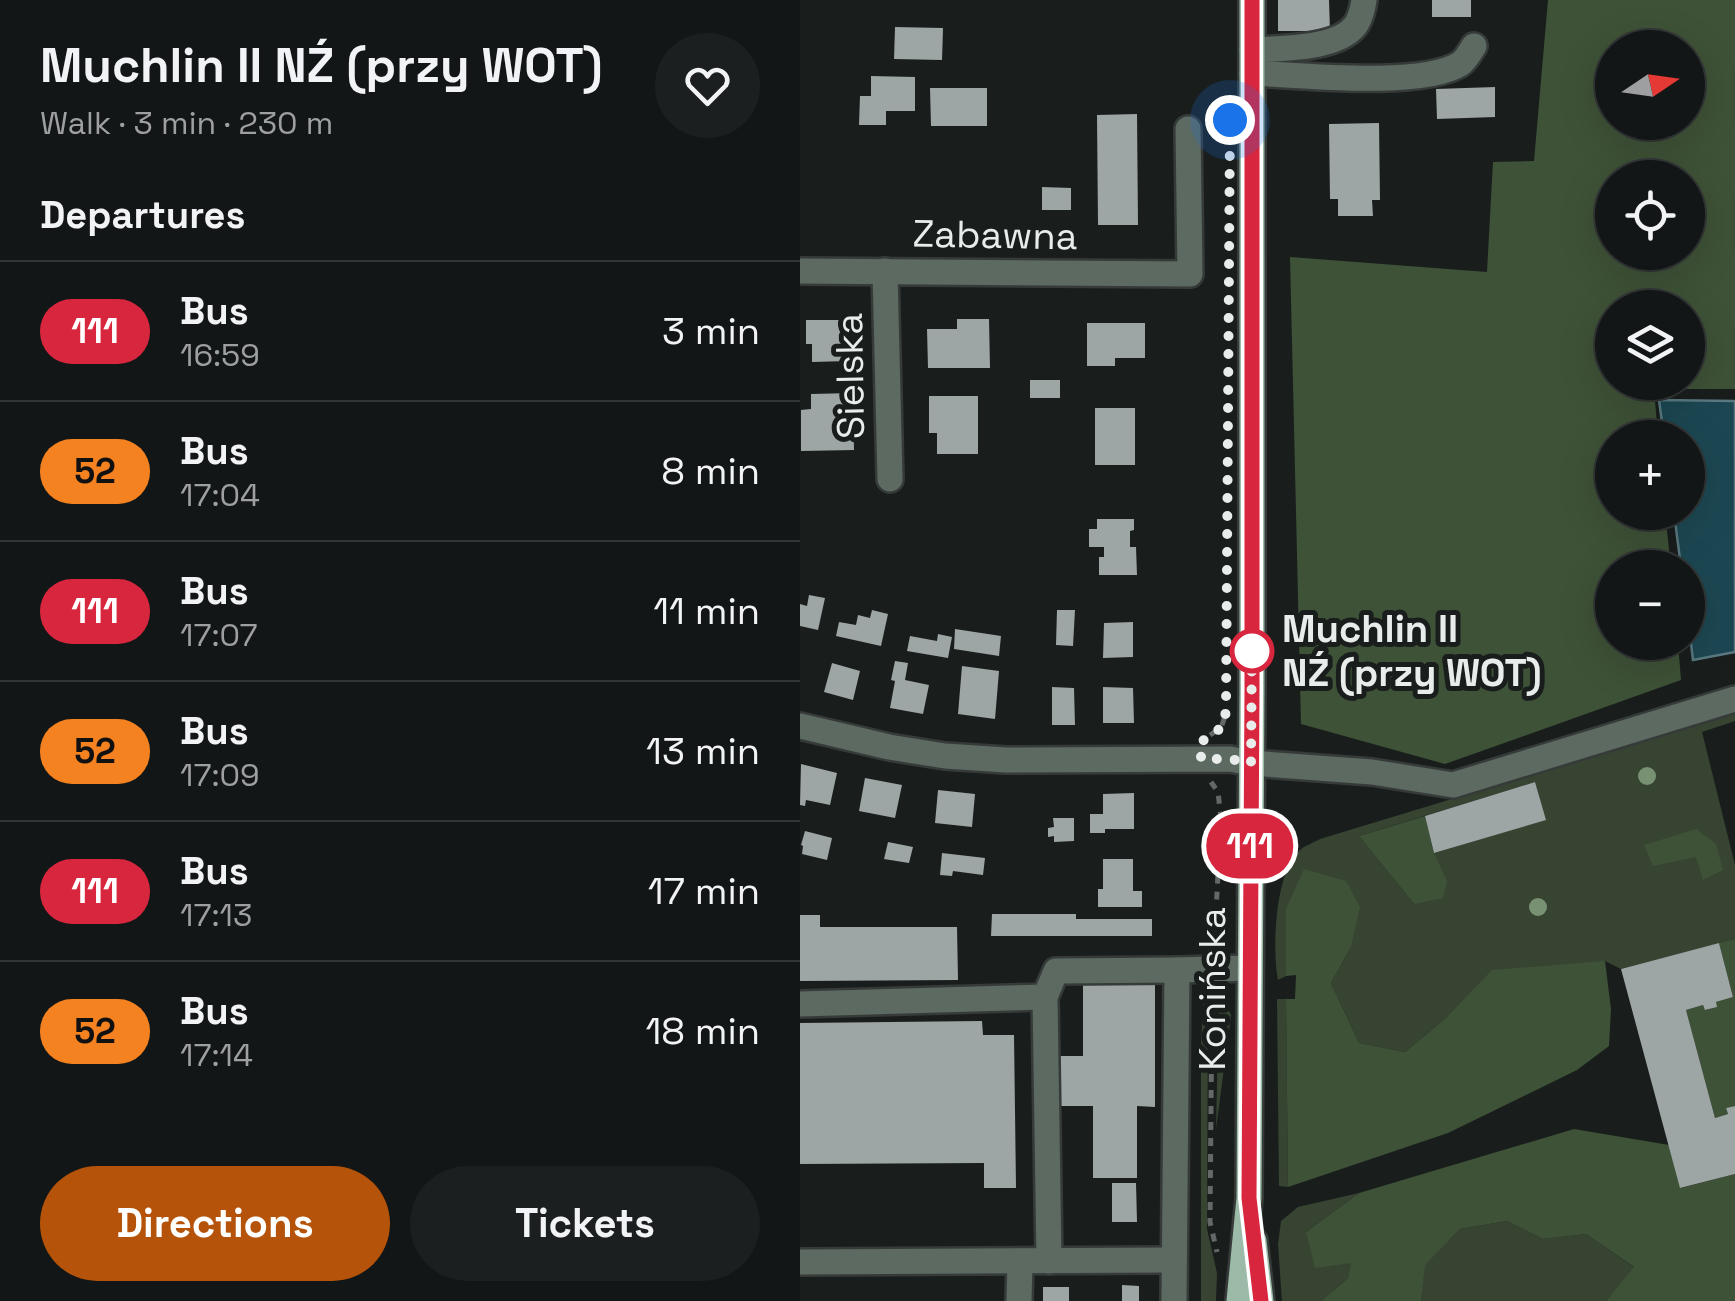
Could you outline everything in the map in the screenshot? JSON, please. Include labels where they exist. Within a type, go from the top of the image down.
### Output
[{"type":"main road","name":"Konińska","points":[[1239,1301],[1249,1198],[1252,0]]},
{"type":"main road","name":"Konińska","points":[[1249,1198],[1261,1301]]},
{"type":"street","points":[[1252,61],[1350,32],[1358,22],[1364,0]]},
{"type":"street","points":[[1252,61],[1394,78],[1433,73],[1462,63],[1474,46]]},
{"type":"street","name":"Zabawna","points":[[800,272],[1190,274],[1188,128]]},
{"type":"street","name":"Sielska","points":[[885,271],[890,480]]},
{"type":"street","points":[[800,726],[945,756],[1006,760],[1230,759],[1372,772],[1453,786],[1735,699]]},
{"type":"street","points":[[1049,1261],[1045,997],[1056,971],[1250,968]]},
{"type":"street","points":[[1174,1301],[1177,970]]},
{"type":"street","points":[[800,1004],[1045,997]]},
{"type":"street","points":[[800,1262],[1173,1260]]},
{"type":"street","points":[[1019,1301],[1020,1261]]},
{"type":"path","points":[[1218,1256],[1210,1222],[1212,969],[1221,819],[1218,792],[1201,775],[1201,742],[1221,728],[1226,712]]},
{"type":"green space","points":[[1548,0],[1735,0],[1735,389],[1705,389],[1705,290],[1595,290],[1595,400],[1655,400],[1657,420],[1595,420],[1595,530],[1667,530],[1669,550],[1595,550],[1595,660],[1679,660],[1681,680],[1445,764],[1301,724],[1290,257],[1487,272],[1493,162],[1534,161]]},
{"type":"green space","points":[[1735,713],[1735,721],[1702,732],[1735,865],[1735,939],[1621,969],[1605,961],[1447,1017],[1405,1052],[1359,1043],[1331,983],[1351,947],[1286,909],[1286,976],[1278,980],[1276,932],[1285,876],[1299,851],[1320,839]],"holes":[[[1535,782],[1545,820],[1434,853],[1414,904],[1359,836]]]},
{"type":"green space","points":[[1425,816],[1434,853],[1447,881],[1443,898],[1414,904],[1359,836]]},
{"type":"green space","points":[[1696,829],[1716,844],[1723,870],[1703,880],[1696,857],[1653,866],[1644,845]]},
{"type":"green space","points":[[1304,869],[1346,881],[1360,907],[1351,947],[1331,983],[1359,1043],[1405,1052],[1447,1017],[1492,970],[1605,961],[1611,1009],[1609,1046],[1577,1070],[1448,1133],[1288,1187],[1286,999],[1295,999],[1296,975],[1286,976],[1286,909]]},
{"type":"green space","points":[[1735,939],[1735,1106],[1726,1108],[1728,1114],[1715,1118],[1686,1010],[1703,1005],[1706,1010],[1733,997],[1719,943]]},
{"type":"green space","points":[[1204,992],[1208,992],[1207,1229],[1217,1273],[1216,1301],[1201,1301]]},
{"type":"green space","points":[[1219,996],[1231,1015],[1216,1129]]},
{"type":"green space","points":[[1277,999],[1286,999],[1288,1187],[1279,1186]]},
{"type":"green space","points":[[1574,1129],[1669,1145],[1681,1188],[1735,1174],[1735,1301],[1606,1301],[1634,1267],[1586,1234],[1543,1239],[1507,1221],[1460,1229],[1425,1265],[1421,1301],[1321,1301],[1348,1278],[1351,1263],[1315,1268],[1306,1232],[1359,1193]]},
{"type":"green space","points":[[1359,1193],[1306,1232],[1352,1262],[1348,1278],[1321,1301],[1282,1301],[1278,1244],[1281,1221],[1298,1207]]},
{"type":"green space","points":[[1507,1221],[1543,1239],[1586,1234],[1635,1268],[1606,1301],[1421,1301],[1424,1265],[1460,1229]]},
{"type":"water","points":[[1659,400],[1735,401],[1735,652],[1705,658],[1705,550],[1679,550],[1676,530],[1705,530],[1705,420],[1662,420]]},
{"type":"building","points":[[1278,0],[1329,0],[1330,31],[1278,31]]},
{"type":"building","points":[[1432,0],[1471,0],[1471,17],[1432,17]]},
{"type":"building","points":[[895,27],[943,28],[942,60],[894,59]]},
{"type":"building","points":[[871,76],[915,77],[915,111],[886,111],[886,125],[859,125],[860,96],[871,96]]},
{"type":"building","points":[[1495,87],[1495,117],[1437,119],[1436,89]]},
{"type":"building","points":[[930,88],[987,88],[987,126],[931,126]]},
{"type":"building","points":[[1137,114],[1138,225],[1098,225],[1097,115]]},
{"type":"building","points":[[1379,123],[1380,200],[1372,200],[1373,216],[1338,216],[1338,199],[1330,199],[1329,124]]},
{"type":"building","points":[[1042,187],[1071,188],[1071,210],[1042,210]]},
{"type":"building","points":[[957,319],[989,319],[990,368],[928,368],[927,329],[957,329]]},
{"type":"building","points":[[806,320],[849,320],[849,361],[812,362],[812,344],[806,344]]},
{"type":"building","points":[[1087,323],[1145,323],[1145,358],[1115,358],[1115,366],[1087,366]]},
{"type":"building","points":[[1030,380],[1060,380],[1060,398],[1030,398]]},
{"type":"building","points":[[853,393],[854,450],[801,451],[801,410],[811,409],[811,394]]},
{"type":"building","points":[[929,396],[978,396],[978,454],[937,454],[937,433],[929,433]]},
{"type":"building","points":[[1095,408],[1135,408],[1135,465],[1095,465]]},
{"type":"building","points":[[1097,519],[1134,519],[1130,547],[1136,547],[1137,575],[1099,575],[1099,557],[1104,557],[1104,547],[1089,547],[1089,529],[1097,529]]},
{"type":"building","points":[[809,595],[825,598],[818,630],[800,626],[800,604],[807,606]]},
{"type":"building","points":[[872,610],[888,614],[881,646],[836,636],[839,622],[856,625],[858,615],[870,618]]},
{"type":"building","points":[[1057,610],[1075,610],[1073,646],[1056,645]]},
{"type":"building","points":[[1133,622],[1133,657],[1103,658],[1104,623]]},
{"type":"building","points":[[955,629],[1001,636],[999,656],[954,649]]},
{"type":"building","points":[[938,634],[952,637],[948,658],[907,651],[910,636],[937,641]]},
{"type":"building","points":[[895,661],[908,663],[905,680],[929,685],[923,714],[890,708]]},
{"type":"building","points":[[832,663],[860,671],[853,700],[824,692]]},
{"type":"building","points":[[962,666],[999,671],[995,719],[958,714]]},
{"type":"building","points":[[1052,687],[1074,688],[1075,725],[1052,725]]},
{"type":"building","points":[[1103,687],[1133,688],[1134,723],[1103,723]]},
{"type":"building","points":[[801,764],[837,773],[830,805],[806,800],[805,806],[800,805]]},
{"type":"building","points":[[865,778],[902,785],[895,818],[859,811]]},
{"type":"building","points":[[1535,782],[1546,820],[1434,853],[1425,816]]},
{"type":"building","points":[[938,790],[975,794],[972,827],[935,823]]},
{"type":"building","points":[[1134,793],[1134,829],[1090,833],[1090,814],[1103,814],[1103,794]]},
{"type":"building","points":[[1053,818],[1074,818],[1074,841],[1054,842],[1054,836],[1048,837],[1048,828],[1054,827]]},
{"type":"building","points":[[805,831],[832,838],[827,860],[802,854]]},
{"type":"building","points":[[888,842],[913,847],[909,863],[884,859]]},
{"type":"building","points":[[942,853],[985,858],[983,875],[953,871],[952,876],[940,875]]},
{"type":"building","points":[[1103,859],[1133,859],[1133,891],[1142,891],[1142,907],[1098,907],[1098,889],[1103,889]]},
{"type":"building","points":[[992,914],[1152,919],[1152,936],[991,936]]},
{"type":"building","points":[[800,915],[820,915],[820,927],[957,927],[958,980],[800,981]]},
{"type":"building","points":[[1719,943],[1733,997],[1716,1002],[1717,1007],[1705,1010],[1703,1005],[1686,1010],[1715,1118],[1728,1114],[1726,1108],[1735,1106],[1735,1174],[1680,1188],[1621,969]]},
{"type":"building","points":[[1083,976],[1155,977],[1155,1107],[1137,1106],[1137,1178],[1093,1178],[1093,1106],[1060,1106],[1059,1056],[1083,1056]]},
{"type":"building","points":[[982,1021],[983,1035],[1014,1035],[1016,1188],[984,1188],[984,1163],[800,1164],[800,1023]]},
{"type":"building","points":[[1112,1183],[1136,1183],[1137,1222],[1112,1222]]},
{"type":"building","points":[[1122,1285],[1139,1286],[1139,1301],[1122,1301]]},
{"type":"building","points":[[1043,1287],[1069,1287],[1069,1301],[1043,1301]]},
{"type":"bus line","name":"111","points":[[1252,0],[1249,1198],[1261,1301]]},
{"type":"place","name":"Muchlin II NŹ (przy WOT)","points":[[1252,651]]},
{"type":"route","points":[[1230,120],[1226,712],[1221,728],[1201,742],[1201,759],[1251,763],[1252,640],[1252,651]]}]
